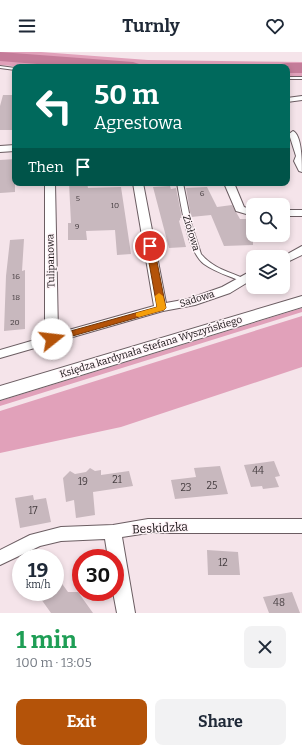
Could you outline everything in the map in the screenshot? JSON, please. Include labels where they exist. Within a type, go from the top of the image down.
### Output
[{"type":"main road","name":"Księdza kardynała Stefana Wyszyńskiego","points":[[0,393],[302,301]]},
{"type":"street","points":[[290,100],[302,98]]},
{"type":"street","points":[[294,134],[301,156],[298,161],[302,169]]},
{"type":"street","points":[[0,149],[12,148]]},
{"type":"street","name":"Tulipanowa","points":[[50,186],[52,339]]},
{"type":"street","points":[[139,186],[161,308]]},
{"type":"street","points":[[231,186],[240,209],[246,211]]},
{"type":"street","points":[[290,213],[302,213]]},
{"type":"street","points":[[290,258],[302,249]]},
{"type":"street","name":"Sadowa","points":[[0,354],[161,308],[191,302],[226,290],[246,278]]},
{"type":"street","name":"Beskidzka","points":[[0,558],[36,540],[61,534],[113,532],[148,526],[302,526]]},
{"type":"street","points":[[113,532],[126,613]]},
{"type":"lane","points":[[0,67],[12,69]]},
{"type":"lane","points":[[290,78],[302,78]]},
{"type":"lane","name":"Ziołowa","points":[[180,186],[184,210],[198,255],[205,262],[246,276]]},
{"type":"shaded area","points":[[0,52],[41,52],[148,60],[302,62],[302,77],[290,77],[290,64],[0,65]]},
{"type":"shaded area","points":[[302,308],[302,312],[0,406],[0,401]]},
{"type":"shaded area","points":[[302,316],[302,367],[121,427],[0,453],[0,411]]},
{"type":"building","points":[[3,95],[12,95],[12,130],[0,130],[0,106]]},
{"type":"building","points":[[12,159],[12,186],[15,186],[15,192],[0,193],[0,160]]},
{"type":"building","points":[[69,186],[88,186],[88,188],[121,187],[131,254],[117,255],[115,230],[86,231],[87,240],[68,240],[68,223],[71,223]]},
{"type":"building","points":[[170,186],[171,189],[176,188],[182,218],[180,218],[179,221],[186,247],[169,248],[153,187]]},
{"type":"building","points":[[207,187],[217,207],[232,205],[240,219],[246,219],[246,242],[253,242],[253,245],[224,246],[211,215],[191,217],[186,188]]},
{"type":"building","points":[[24,239],[22,271],[25,270],[25,329],[4,331],[6,276],[10,240]]},
{"type":"building","points":[[274,461],[280,476],[275,477],[279,487],[263,489],[262,486],[251,487],[244,465]]},
{"type":"building","points":[[220,466],[228,494],[175,499],[171,480],[196,477],[194,468]]},
{"type":"building","points":[[90,468],[95,471],[101,470],[101,475],[129,471],[133,486],[93,492],[95,515],[76,518],[74,500],[66,502],[63,478],[70,471],[75,474],[86,472]]},
{"type":"building","points":[[33,495],[34,500],[46,498],[51,522],[20,528],[15,498]]},
{"type":"building","points":[[207,550],[238,552],[240,575],[208,575]]},
{"type":"building","points":[[64,586],[68,592],[72,592],[72,601],[84,601],[93,613],[51,613],[42,601],[64,601]]},
{"type":"building","points":[[292,592],[300,613],[269,613],[263,597]]},
{"type":"waterway","points":[[0,56],[97,64]]},
{"type":"waterway","points":[[290,68],[302,68]]},
{"type":"slow traffic","points":[[139,314],[161,308],[159,296]]},
{"type":"route","points":[[52,339],[161,308],[150,246]]}]
